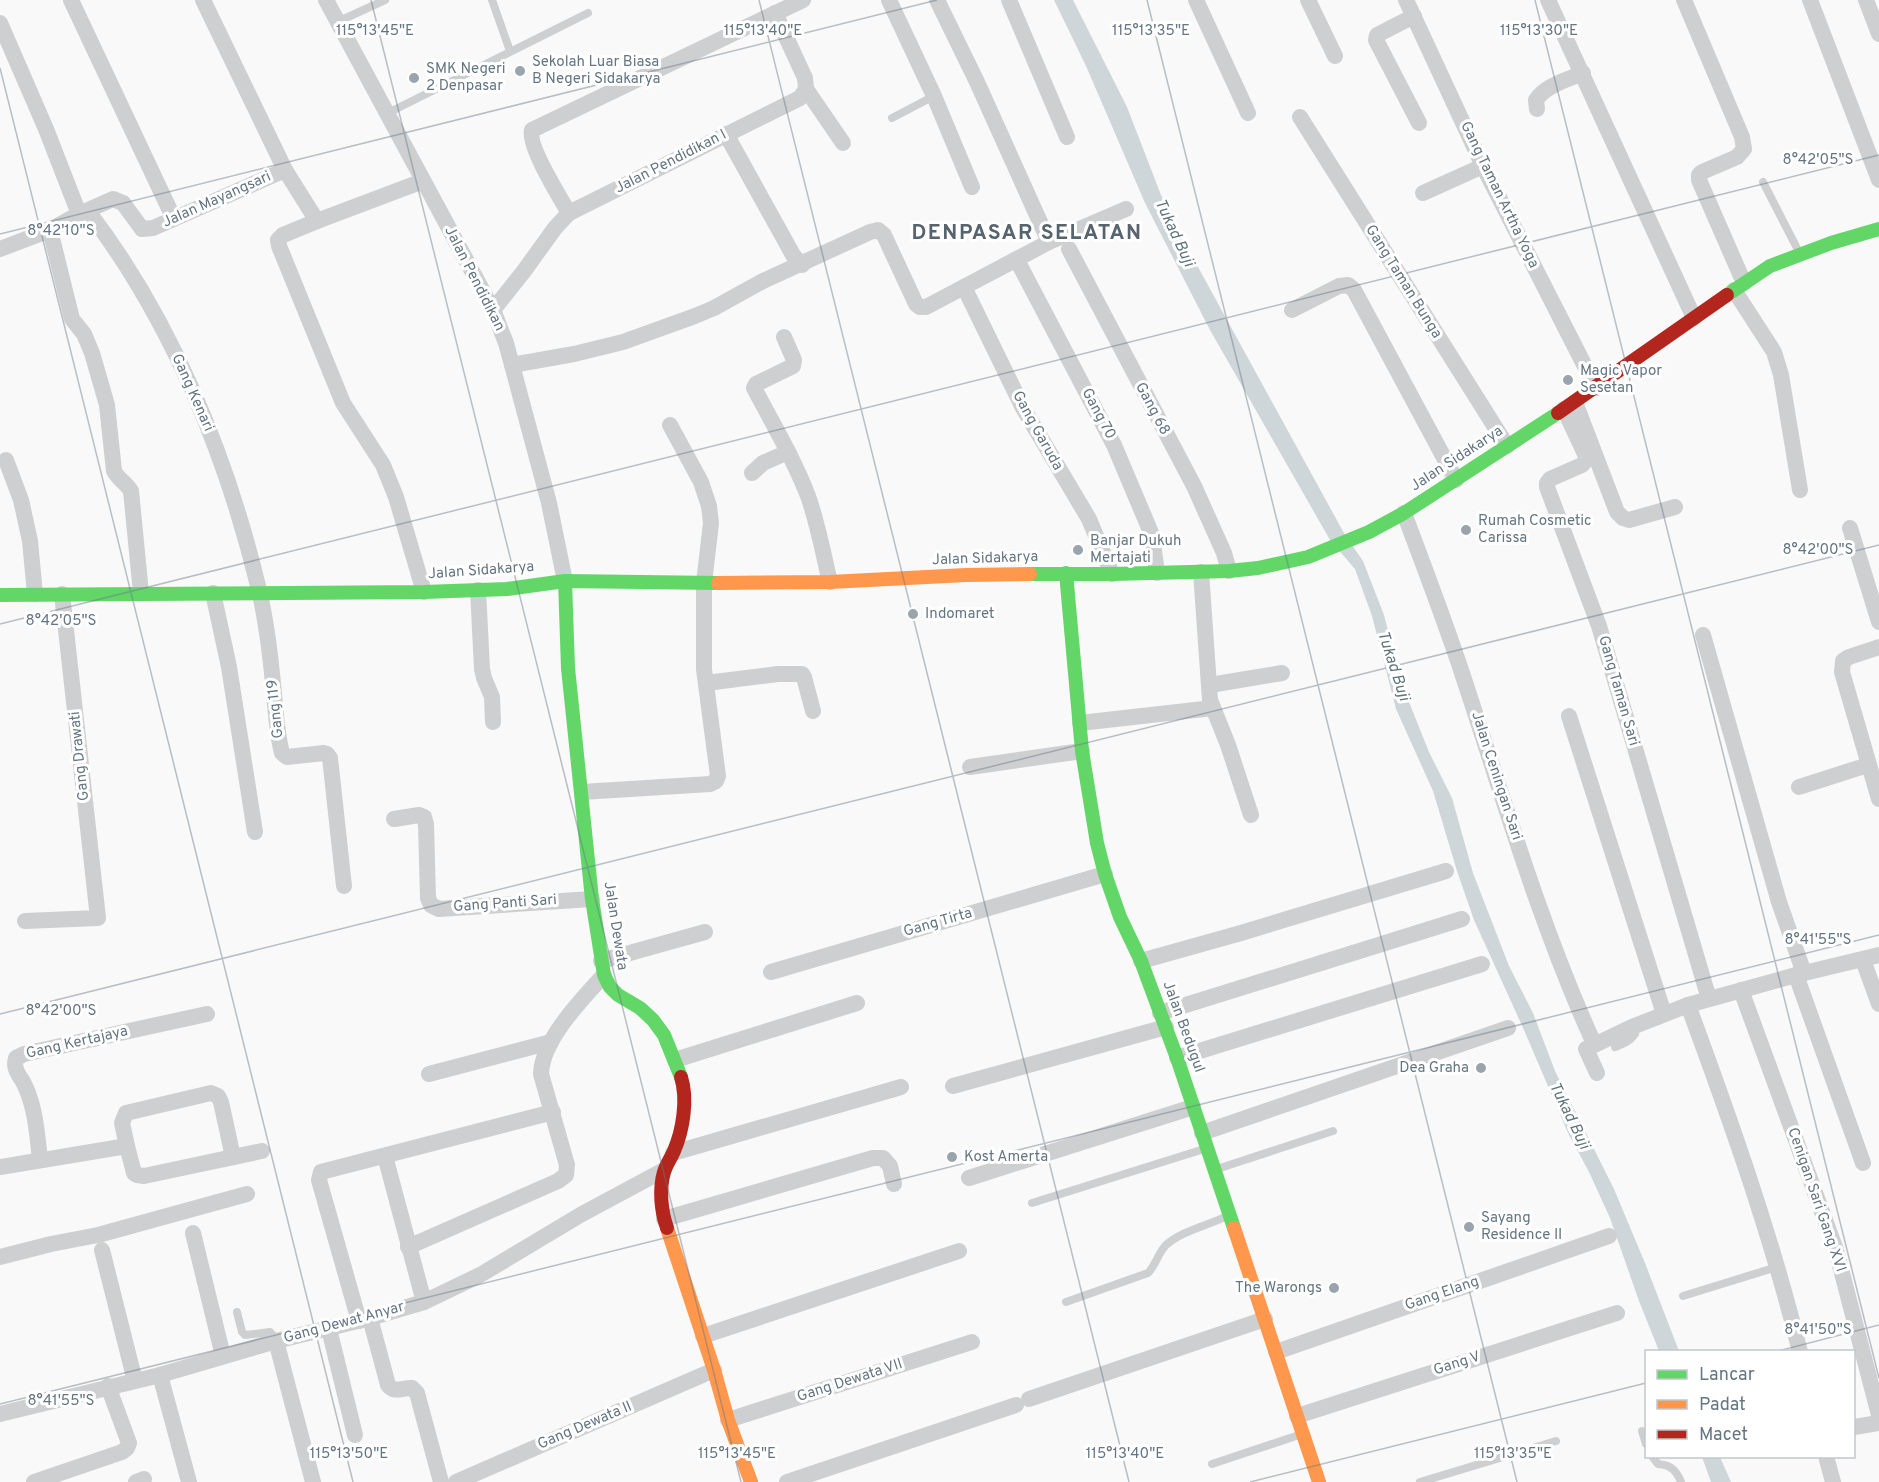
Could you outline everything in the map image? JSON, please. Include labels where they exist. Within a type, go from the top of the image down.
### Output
[{"type":"street","points":[[71,0],[174,219]]},
{"type":"street","points":[[202,0],[285,170]]},
{"type":"street","name":"Jalan Pendidikan","points":[[326,0],[493,310],[506,343],[549,503],[565,581]]},
{"type":"street","points":[[569,213],[531,139],[532,130],[803,0]]},
{"type":"street","points":[[889,0],[934,96],[972,187]]},
{"type":"street","points":[[937,0],[977,82],[1049,242]]},
{"type":"street","points":[[1009,0],[1067,137]]},
{"type":"street","points":[[1196,0],[1248,113]]},
{"type":"street","points":[[1308,0],[1335,56]]},
{"type":"street","name":"Gang Taman Artha Yoga","points":[[1406,0],[1483,166],[1596,388]]},
{"type":"street","points":[[1548,0],[1694,318]]},
{"type":"street","points":[[1684,0],[1736,123],[1744,149],[1737,157],[1702,172],[1699,180],[1739,287],[1774,351],[1781,375],[1800,490]]},
{"type":"street","points":[[1810,0],[1879,180]]},
{"type":"street","points":[[1866,0],[1879,34]]},
{"type":"street","points":[[775,13],[805,78],[806,89],[843,143]]},
{"type":"street","points":[[1414,16],[1377,35],[1376,40],[1419,123]]},
{"type":"street","name":"Gang Kenari","points":[[0,23],[83,212],[144,294],[181,365],[231,489],[259,592]]},
{"type":"street","points":[[1537,109],[1536,99],[1540,93],[1583,74]]},
{"type":"street","name":"Jalan Pendidikan I","points":[[493,310],[569,213],[800,98],[806,89]]},
{"type":"street","name":"Gang Taman Bunga","points":[[1300,117],[1507,446]]},
{"type":"street","points":[[726,134],[793,255],[802,265]]},
{"type":"street","points":[[1423,193],[1483,166]]},
{"type":"street","name":"Jalan Mayangsari","points":[[0,249],[50,230],[110,200],[123,203],[142,229],[153,228],[285,170],[317,221]]},
{"type":"street","points":[[423,180],[282,235],[278,240],[343,403],[382,465],[396,497],[424,591]]},
{"type":"street","points":[[512,365],[574,354],[623,342],[714,308],[763,281],[878,230],[884,235],[916,304],[926,307],[1049,242],[1126,209]]},
{"type":"street","name":"Jalan Sidakarya","points":[[0,595],[478,590],[507,589],[565,581],[830,582],[966,575],[1201,572],[1258,568],[1308,557],[1369,532],[1404,513],[1596,388],[1770,266],[1879,229]]},
{"type":"street","points":[[50,230],[72,320],[84,334],[92,352],[107,405],[114,471],[131,491],[141,593]]},
{"type":"street","name":"Gang 68","points":[[1069,249],[1194,486],[1224,553],[1229,571]]},
{"type":"street","name":"Gang 70","points":[[1019,264],[1114,445],[1152,535],[1157,573]]},
{"type":"street","points":[[1292,310],[1339,286],[1348,285],[1354,290],[1456,480]]},
{"type":"street","name":"Gang Garuda","points":[[964,287],[1023,408],[1089,519],[1112,574]]},
{"type":"street","points":[[784,337],[794,360],[793,366],[756,384],[754,388],[807,494],[816,520],[830,582]]},
{"type":"street","points":[[1569,406],[1617,512],[1623,518],[1629,520],[1675,507]]},
{"type":"street","name":"Gang Taman Sari","points":[[1569,406],[1586,461],[1550,479],[1547,483],[1599,626],[1709,999]]},
{"type":"street","points":[[582,792],[713,784],[718,776],[706,683],[704,583],[711,523],[709,506],[701,482],[670,425]]},
{"type":"street","points":[[752,473],[763,464],[788,452]]},
{"type":"street","points":[[6,460],[21,500],[30,541],[35,594]]},
{"type":"street","name":"Jalan Ceningan Sari","points":[[1404,513],[1462,673],[1538,903],[1563,972],[1591,1037]]},
{"type":"street","points":[[1850,528],[1879,621]]},
{"type":"street","points":[[1201,572],[1210,700],[1228,745],[1251,815]]},
{"type":"street","name":"Jalan Bedugul","points":[[1066,573],[1082,751],[1105,874],[1120,917],[1141,961],[1177,1058],[1318,1482]]},
{"type":"street","name":"Jalan Dewata","points":[[565,581],[568,668],[592,899],[602,968],[610,987],[640,1008],[664,1035],[683,1083],[684,1104],[679,1138],[664,1170],[661,1189],[664,1220],[714,1370],[728,1420],[751,1482]]},
{"type":"street","points":[[478,590],[482,669],[492,697],[493,723]]},
{"type":"street","name":"Gang 119","points":[[259,592],[282,753],[287,757],[324,753],[330,758],[344,886]]},
{"type":"street","points":[[213,593],[230,667],[255,832]]},
{"type":"street","name":"Gang Drawati","points":[[25,921],[98,918],[62,594]]},
{"type":"street","points":[[1703,635],[1800,974],[1863,1163]]},
{"type":"street","points":[[1879,647],[1849,657],[1843,661],[1842,667],[1879,799]]},
{"type":"street","points":[[706,683],[797,672],[804,677],[813,711]]},
{"type":"street","points":[[1210,685],[1282,673]]},
{"type":"street","points":[[1080,723],[1213,708]]},
{"type":"street","points":[[1569,716],[1664,1014]]},
{"type":"street","points":[[970,767],[1082,751]]},
{"type":"street","points":[[1799,787],[1868,765]]},
{"type":"street","name":"Gang Panti Sari","points":[[394,819],[419,815],[424,817],[428,897],[431,905],[439,909],[592,899]]},
{"type":"street","points":[[1141,961],[1446,871]]},
{"type":"street","name":"Gang Tirta","points":[[771,972],[1105,874]]},
{"type":"street","points":[[953,1086],[1163,1020],[1462,919]]},
{"type":"street","points":[[408,1248],[558,1181],[566,1174],[567,1165],[540,1074],[544,1054],[602,968],[705,932]]},
{"type":"street","points":[[1598,1073],[1586,1049],[1632,1027],[1688,1005],[1800,974],[1871,957],[1879,1004]]},
{"type":"street","points":[[1177,1058],[1482,964]]},
{"type":"street","name":"Cenigan Sari Gang XVI","points":[[1741,990],[1836,1250],[1879,1415]]},
{"type":"street","points":[[675,1060],[857,1003]]},
{"type":"street","points":[[1688,1005],[1731,1120],[1777,1267],[1799,1350]]},
{"type":"street","name":"Gang Kertajaya","points":[[40,1159],[35,1117],[25,1084],[15,1068],[16,1058],[24,1054],[207,1014]]},
{"type":"street","points":[[1205,1141],[1508,1028]]},
{"type":"street","points":[[429,1074],[552,1042]]},
{"type":"street","points":[[673,1153],[901,1087]]},
{"type":"street","points":[[233,1157],[222,1102],[218,1096],[208,1093],[126,1113],[122,1123],[132,1169],[140,1176],[233,1157],[262,1151]]},
{"type":"street","points":[[969,1178],[1193,1107]]},
{"type":"street","points":[[441,1482],[417,1393],[412,1388],[397,1390],[388,1385],[364,1319],[319,1175],[328,1169],[553,1112]]},
{"type":"street","points":[[0,1167],[127,1146]]},
{"type":"street","points":[[385,1156],[424,1302]]},
{"type":"street","points":[[664,1220],[873,1158],[884,1158],[890,1166],[894,1184]]},
{"type":"street","name":"Gang Dewat Anyar","points":[[0,1413],[160,1375],[276,1341],[329,1329],[424,1302],[480,1275],[582,1214],[664,1170]]},
{"type":"street","points":[[0,1257],[98,1235],[247,1194]]},
{"type":"street","points":[[193,1233],[223,1356]]},
{"type":"street","name":"Gang Elang","points":[[1276,1352],[1609,1236]]},
{"type":"street","points":[[102,1250],[135,1381]]},
{"type":"street","points":[[703,1336],[959,1251]]},
{"type":"street","name":"Gang V","points":[[1297,1416],[1617,1313]]},
{"type":"street","points":[[786,1482],[1265,1319]]},
{"type":"street","points":[[329,1329],[355,1435]]},
{"type":"street","points":[[276,1341],[313,1482]]},
{"type":"street","name":"Gang Dewata VII","points":[[728,1420],[972,1342]]},
{"type":"street","name":"Gang Dewata II","points":[[456,1482],[714,1370]]},
{"type":"street","points":[[160,1375],[189,1482]]},
{"type":"street","points":[[34,1482],[123,1452],[128,1448],[129,1443],[108,1386]]},
{"type":"street","points":[[1855,1427],[1879,1423]]},
{"type":"street","points":[[1827,1458],[1833,1482]]},
{"type":"lane","points":[[338,22],[385,0]]},
{"type":"lane","points":[[492,0],[510,51]]},
{"type":"lane","points":[[388,113],[588,13]]},
{"type":"lane","points":[[892,118],[934,96]]},
{"type":"lane","points":[[1763,182],[1800,254]]},
{"type":"lane","points":[[1615,1047],[1632,1038],[1635,1034],[1632,1027]]},
{"type":"lane","points":[[1215,1170],[1334,1131]]},
{"type":"lane","points":[[1032,1203],[1205,1141]]},
{"type":"lane","points":[[1066,1302],[1148,1273],[1165,1246],[1175,1239],[1230,1215]]},
{"type":"lane","points":[[1683,1296],[1777,1267]]},
{"type":"lane","points":[[237,1312],[242,1332],[246,1335],[270,1332],[276,1341]]},
{"type":"lane","points":[[1642,1431],[1645,1439]]},
{"type":"lane","points":[[1212,1464],[1302,1434]]},
{"type":"lane","points":[[1420,1482],[1556,1441]]},
{"type":"lane","points":[[1654,1458],[1658,1464],[1666,1465],[1677,1471],[1681,1482]]},
{"type":"water","name":"Tukad Buji","points":[[1054,0],[1073,0],[1127,107],[1161,195],[1192,256],[1345,535],[1363,561],[1384,615],[1409,702],[1429,752],[1452,798],[1473,873],[1509,966],[1533,1013],[1555,1071],[1614,1189],[1679,1350],[1659,1350],[1610,1218],[1568,1133],[1474,920],[1433,791],[1396,709],[1372,616],[1355,569],[1330,540],[1210,330],[1145,203],[1086,66]]},
{"type":"water","points":[[1702,1458],[1720,1458],[1731,1482],[1711,1482]]},
{"type":"traffic: fast","points":[[1727,295],[1770,266],[1831,243],[1879,229]]},
{"type":"traffic: fast","points":[[1030,574],[1229,571],[1258,568],[1308,557],[1369,532],[1404,513],[1558,413]]},
{"type":"traffic: fast","points":[[1066,573],[1082,751],[1097,843],[1120,917],[1141,961],[1177,1058],[1234,1228]]},
{"type":"traffic: fast","points":[[565,581],[568,668],[592,899],[604,975],[610,987],[618,995],[640,1008],[653,1020],[664,1035],[681,1077]]},
{"type":"traffic: fast","points":[[0,595],[424,592],[507,589],[565,581],[718,583]]},
{"type":"traffic: slow","points":[[718,583],[830,582],[1030,574]]},
{"type":"traffic: slow","points":[[667,1228],[728,1420],[751,1482]]},
{"type":"traffic: slow","points":[[1234,1228],[1319,1482]]},
{"type":"traffic: jam","points":[[1558,413],[1727,295]]},
{"type":"traffic: jam","points":[[667,1228],[661,1193],[664,1172],[674,1151],[682,1124],[684,1095],[681,1077]]},
{"type":"place","name":"Sekolah Luar Biasa B Negeri Sidakarya","points":[[520,71]]},
{"type":"place","name":"SMK Negeri 2 Denpasar","points":[[414,78]]},
{"type":"place","name":"Magic Vapor Sesetan","points":[[1568,380]]},
{"type":"place","name":"Rumah Cosmetic Carissa","points":[[1466,530]]},
{"type":"place","name":"Banjar Dukuh Mertajati","points":[[1078,550]]},
{"type":"place","name":"Indomaret","points":[[913,614]]},
{"type":"place","name":"Dea Graha","points":[[1481,1068]]},
{"type":"place","name":"Kost Amerta","points":[[952,1157]]},
{"type":"place","name":"Sayang Residence II","points":[[1469,1227]]},
{"type":"place","name":"The Warongs","points":[[1334,1288]]},
{"type":"district","name":"DENPASAR SELATAN","points":[[1027,233]]}]
